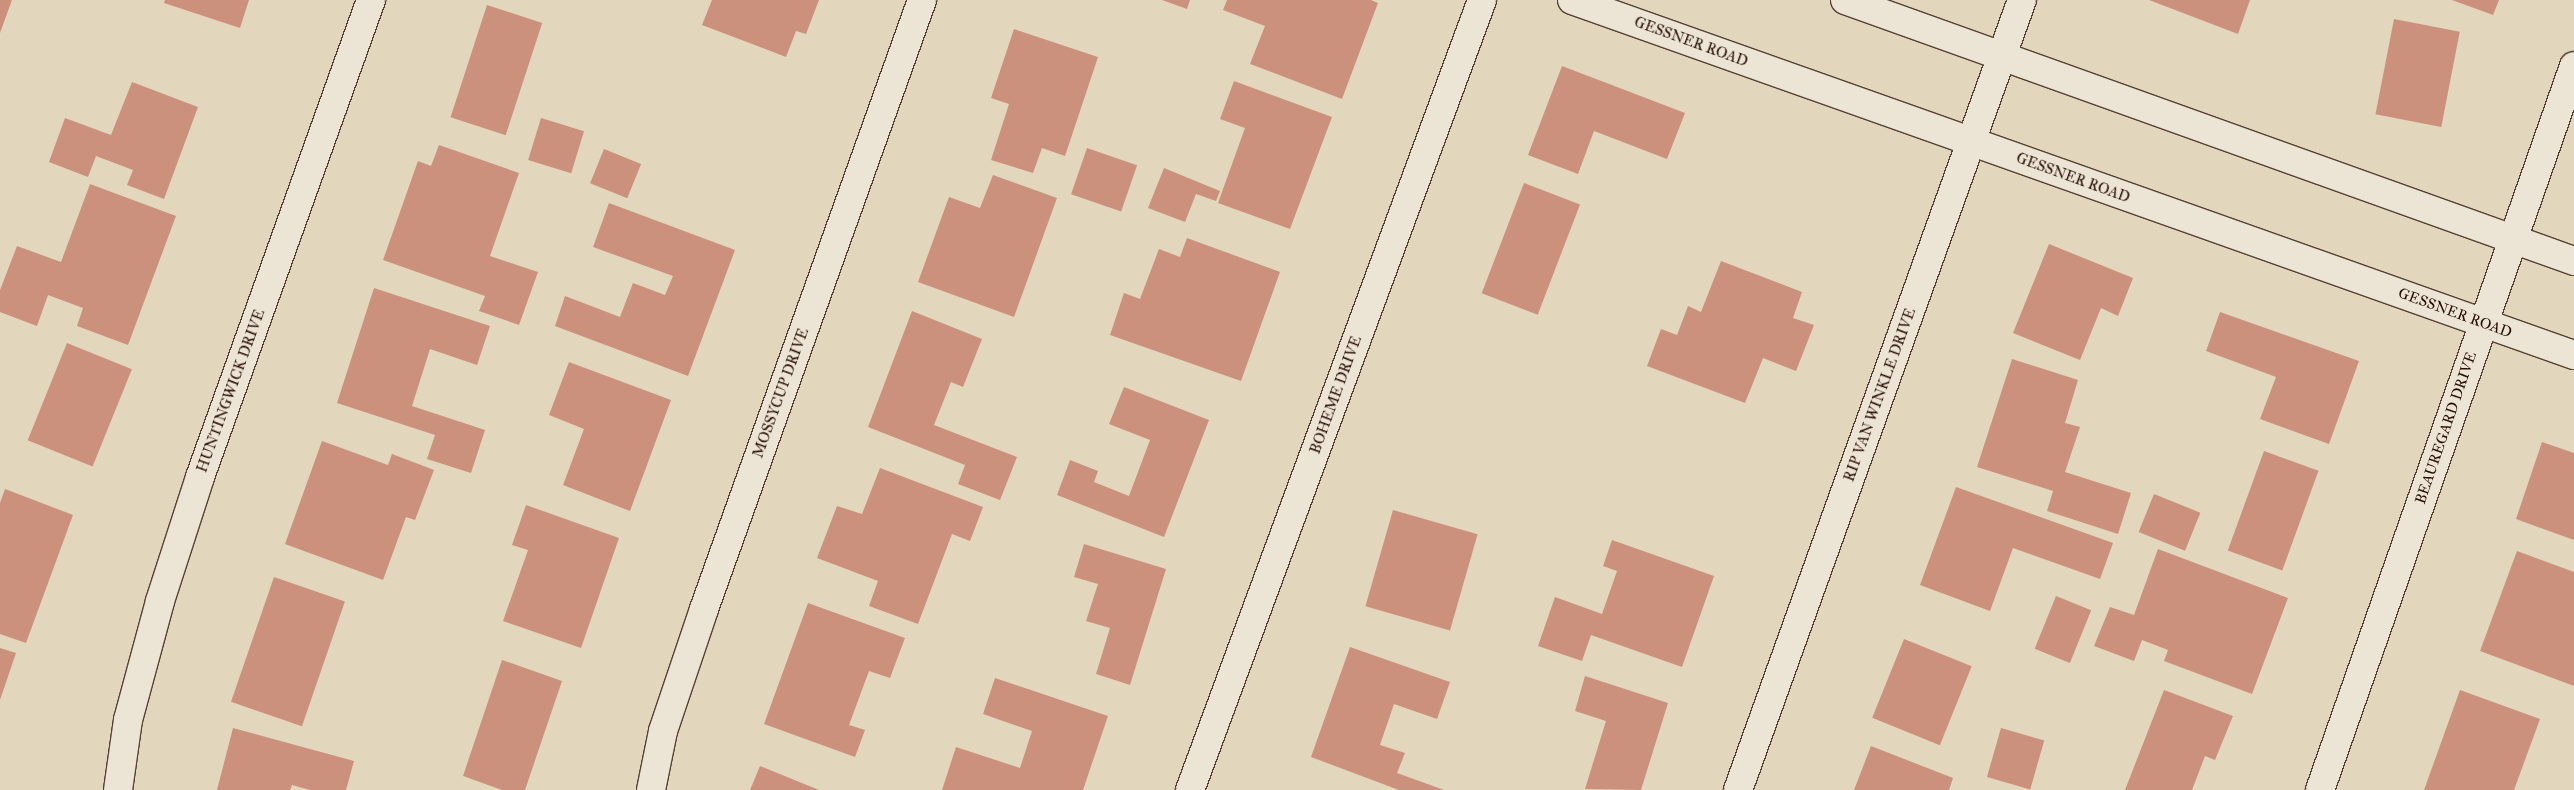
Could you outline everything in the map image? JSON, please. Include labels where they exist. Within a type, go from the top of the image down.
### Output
[{"type":"street","name":"HUNTINGWICK DRIVE","points":[[118,790],[128,720],[160,601],[200,477],[371,0]]},
{"type":"street","name":"MOSSYCUP DRIVE","points":[[651,790],[663,731],[704,609],[922,0]]},
{"type":"street","name":"BOHEME DRIVE","points":[[1190,790],[1482,0]]},
{"type":"street","name":"GESSNER ROAD","points":[[1572,0],[2574,356]]},
{"type":"street","points":[[1845,0],[2574,261]]},
{"type":"street","name":"RIP VAN WINKLE DRIVE","points":[[1738,790],[2022,0]]},
{"type":"street","name":"BEAUREGARD DRIVE","points":[[2320,790],[2482,323],[2574,66]]},
{"type":"building","points":[[0,0],[12,0],[0,33]]},
{"type":"building","points":[[165,0],[249,0],[240,28],[164,3]]},
{"type":"building","points":[[712,0],[819,0],[806,34],[796,31],[786,57],[702,25]]},
{"type":"building","points":[[1162,0],[1190,0],[1187,9]]},
{"type":"building","points":[[1227,0],[1371,0],[1378,3],[1342,99],[1250,64],[1265,26],[1223,10]]},
{"type":"building","points":[[2149,0],[2250,0],[2238,34]]},
{"type":"building","points":[[2452,0],[2499,0],[2493,15]]},
{"type":"building","points":[[487,5],[542,23],[506,135],[451,117]]},
{"type":"building","points":[[2394,19],[2460,32],[2441,127],[2375,114]]},
{"type":"building","points":[[1014,29],[1098,57],[1065,156],[1042,148],[1033,173],[991,160],[1009,104],[991,98]]},
{"type":"building","points":[[1562,66],[1685,113],[1667,159],[1594,131],[1578,174],[1528,155]]},
{"type":"building","points":[[1234,81],[1332,117],[1290,229],[1218,203],[1245,128],[1220,119]]},
{"type":"building","points":[[132,82],[198,107],[164,199],[127,185],[133,170],[96,156],[88,177],[49,162],[65,118],[111,135]]},
{"type":"building","points":[[541,118],[584,131],[571,173],[528,160]]},
{"type":"building","points":[[439,145],[519,173],[490,256],[538,272],[519,325],[479,311],[485,296],[383,260],[418,161],[431,166]]},
{"type":"building","points":[[1087,148],[1137,165],[1121,212],[1071,194]]},
{"type":"building","points":[[604,149],[641,164],[627,198],[590,183]]},
{"type":"building","points":[[1164,168],[1220,191],[1216,201],[1196,194],[1185,222],[1148,208]]},
{"type":"building","points":[[993,175],[1057,198],[1014,317],[918,282],[949,197],[980,208]]},
{"type":"building","points":[[1524,183],[1580,205],[1538,315],[1482,293]]},
{"type":"building","points":[[90,184],[176,216],[128,345],[77,326],[83,308],[48,295],[37,326],[0,312],[0,290],[17,246],[61,262]]},
{"type":"building","points":[[609,203],[735,250],[688,376],[555,326],[565,296],[620,317],[633,283],[665,295],[673,276],[593,247]]},
{"type":"building","points":[[1187,238],[1280,272],[1241,381],[1110,335],[1124,293],[1140,299],[1159,249],[1180,257]]},
{"type":"building","points":[[2049,244],[2133,278],[2118,316],[2101,308],[2080,360],[2013,333]]},
{"type":"building","points":[[1721,261],[1802,292],[1793,318],[1814,325],[1796,371],[1763,358],[1745,403],[1647,366],[1661,329],[1677,335],[1688,306],[1701,312]]},
{"type":"building","points":[[374,288],[490,326],[477,365],[430,349],[412,406],[485,430],[471,473],[427,459],[435,435],[337,403]]},
{"type":"building","points":[[912,311],[982,339],[963,387],[951,382],[934,425],[1017,457],[1000,500],[958,484],[965,465],[868,427]]},
{"type":"building","points":[[2220,312],[2359,361],[2329,444],[2260,419],[2276,377],[2206,351]]},
{"type":"building","points":[[67,343],[132,369],[93,467],[28,440]]},
{"type":"building","points":[[2012,359],[2078,380],[2065,423],[2080,427],[2065,472],[2131,493],[2118,534],[2047,511],[2053,491],[1977,467]]},
{"type":"building","points":[[569,362],[671,400],[630,511],[563,485],[584,429],[549,415]]},
{"type":"building","points":[[1124,387],[1209,420],[1164,537],[1057,495],[1070,460],[1098,471],[1094,482],[1129,496],[1150,440],[1109,424]]},
{"type":"building","points":[[322,441],[388,465],[392,454],[434,470],[415,520],[406,517],[383,580],[285,544]]},
{"type":"building","points":[[2542,442],[2574,453],[2574,540],[2516,519]]},
{"type":"building","points":[[2264,451],[2319,471],[2282,570],[2228,551]]},
{"type":"building","points":[[880,468],[983,507],[970,541],[952,534],[918,624],[869,606],[878,581],[817,558],[837,506],[862,514]]},
{"type":"building","points":[[1956,487],[2113,543],[2100,579],[2013,548],[1990,611],[1920,585]]},
{"type":"building","points":[[5,489],[73,515],[26,643],[0,634],[0,503]]},
{"type":"building","points":[[2154,494],[2200,513],[2185,551],[2139,532]]},
{"type":"building","points":[[526,505],[619,538],[581,648],[503,621],[528,550],[512,545]]},
{"type":"building","points":[[1393,510],[1478,534],[1450,630],[1365,606]]},
{"type":"building","points":[[1612,540],[1714,576],[1682,667],[1591,635],[1582,661],[1538,646],[1555,597],[1602,614],[1617,571],[1603,566]]},
{"type":"building","points":[[1084,544],[1166,569],[1130,685],[1096,674],[1110,628],[1086,621],[1098,584],[1074,577]]},
{"type":"building","points":[[2158,549],[2288,598],[2252,694],[2164,661],[2168,650],[2142,640],[2134,661],[2094,646],[2110,607],[2134,615]]},
{"type":"building","points":[[2517,551],[2574,572],[2574,686],[2480,651]]},
{"type":"building","points":[[274,577],[345,601],[302,726],[231,702]]},
{"type":"building","points":[[2056,596],[2091,610],[2070,663],[2035,649]]},
{"type":"building","points":[[808,603],[905,638],[890,678],[869,671],[849,725],[865,730],[855,757],[764,724]]},
{"type":"building","points":[[1904,639],[1972,666],[1940,745],[1872,718]]},
{"type":"building","points":[[1350,647],[1450,682],[1437,719],[1394,704],[1380,745],[1405,753],[1397,773],[1444,790],[1399,790],[1311,757]]},
{"type":"building","points":[[0,648],[16,653],[0,700]]},
{"type":"building","points":[[502,660],[562,681],[525,790],[502,790],[463,776]]},
{"type":"building","points":[[1585,676],[1668,703],[1641,790],[1585,789],[1606,721],[1575,711]]},
{"type":"building","points":[[995,678],[1108,716],[1083,790],[942,790],[956,747],[1020,768],[1032,731],[983,714]]},
{"type":"building","points":[[2164,690],[2233,716],[2215,760],[2205,756],[2192,790],[2125,790]]},
{"type":"building","points":[[2460,690],[2540,719],[2514,790],[2424,790]]},
{"type":"building","points":[[233,728],[354,761],[346,790],[310,790],[292,785],[290,790],[217,790]]},
{"type":"building","points":[[2001,728],[2044,740],[2030,789],[1987,777]]},
{"type":"building","points":[[1871,746],[1953,778],[1949,790],[1854,790]]},
{"type":"building","points":[[760,766],[819,790],[750,790]]}]
